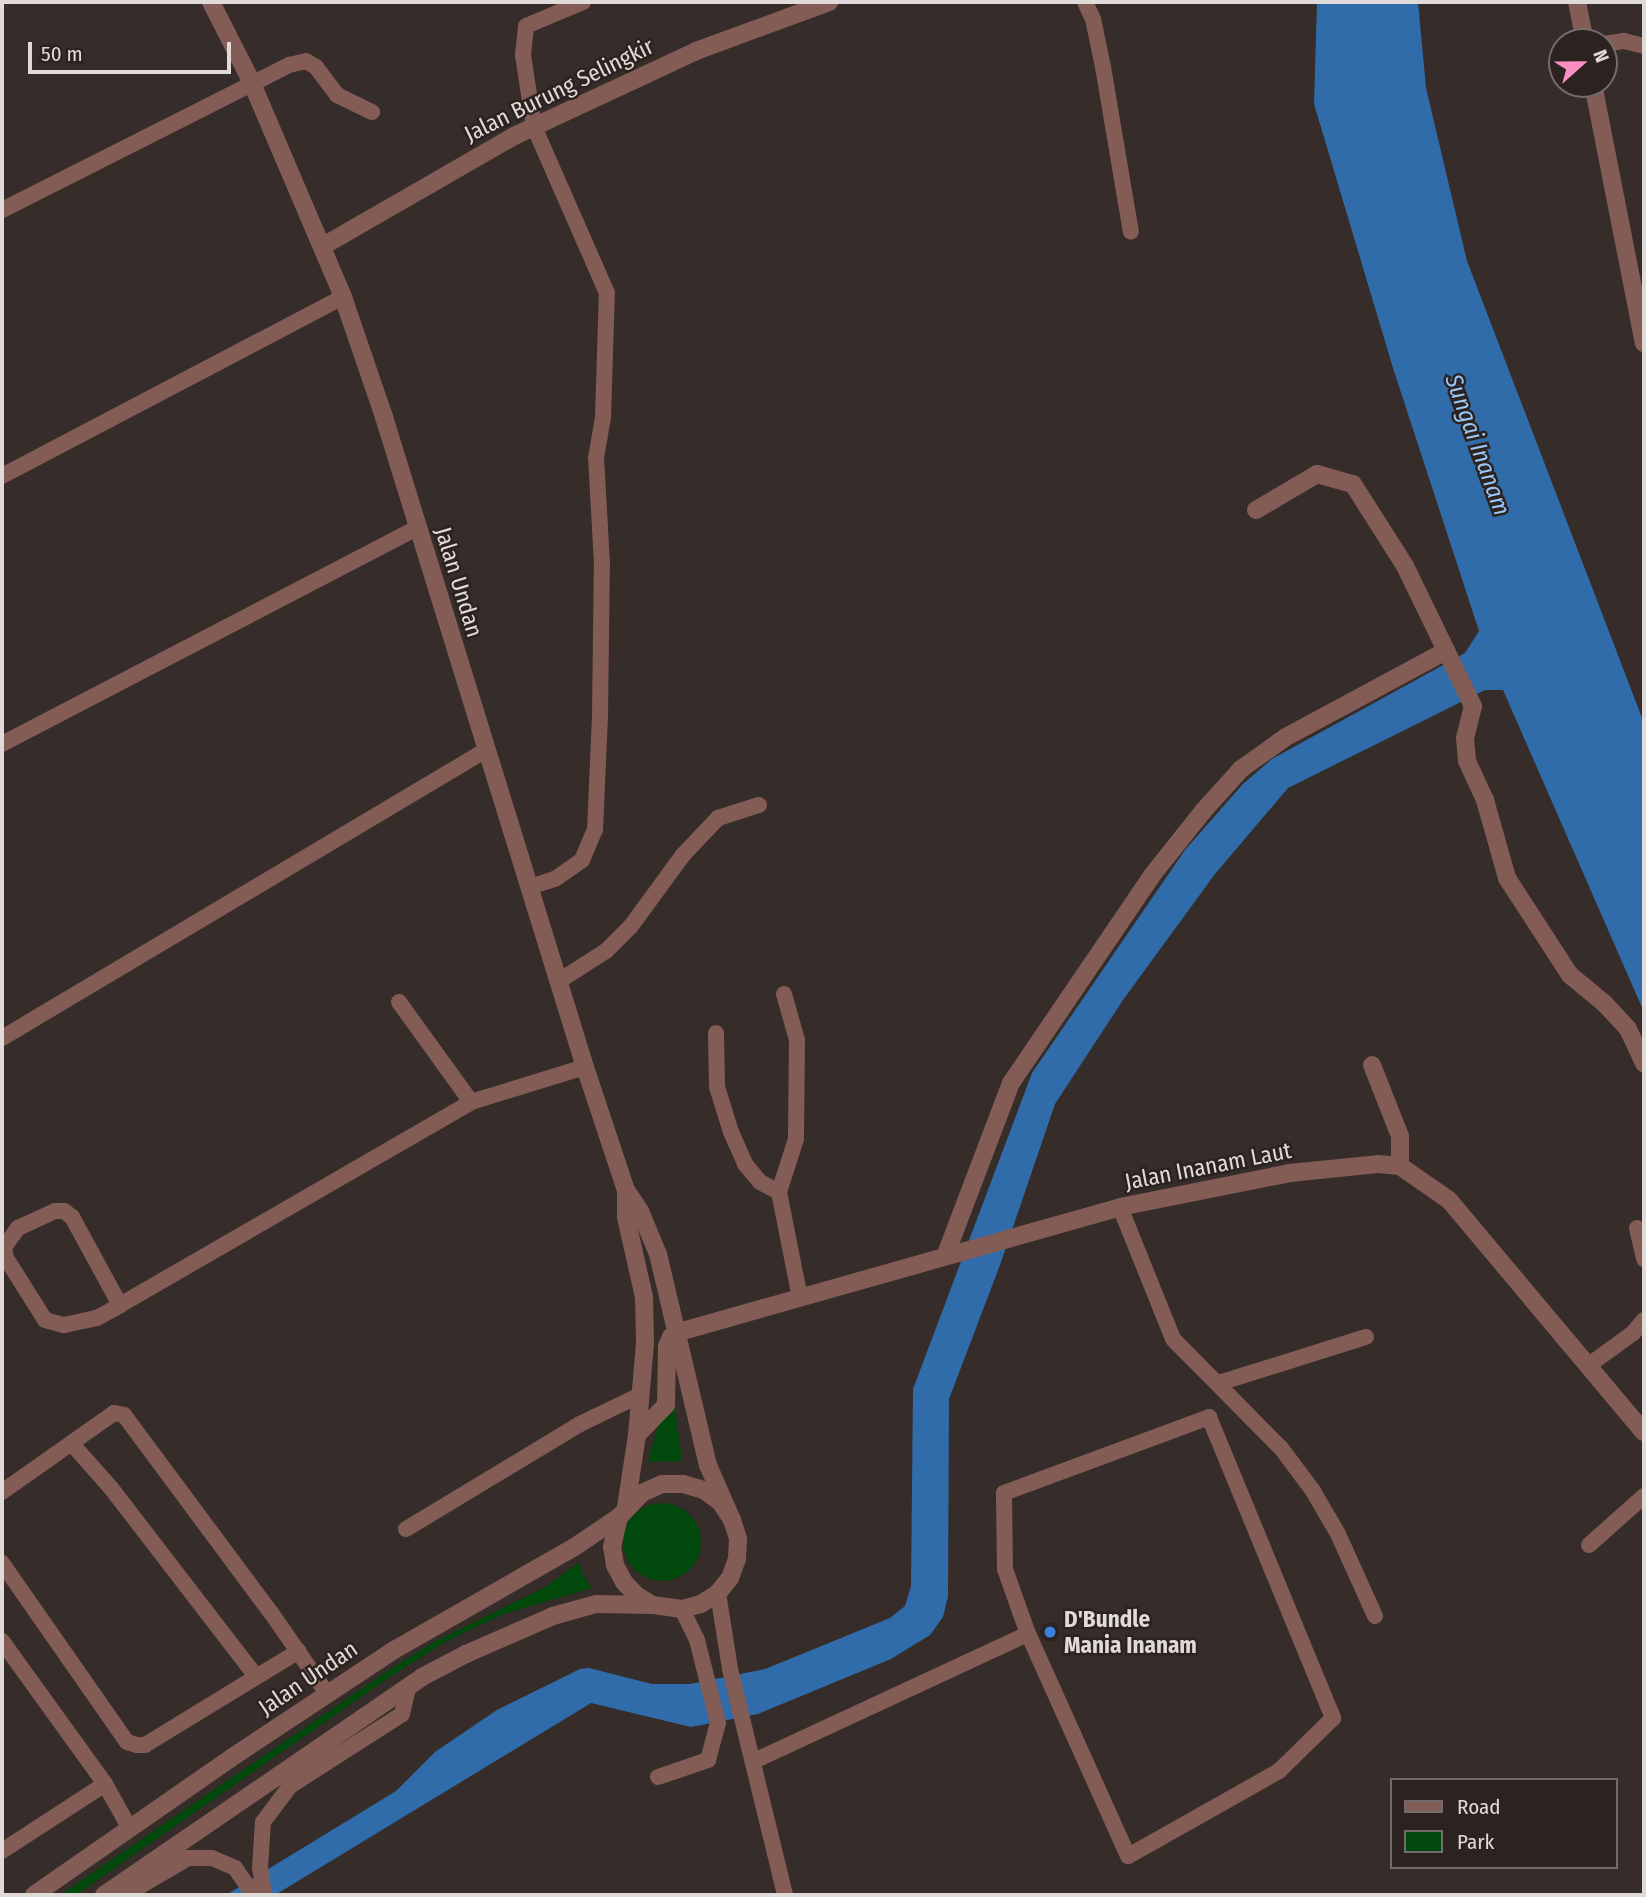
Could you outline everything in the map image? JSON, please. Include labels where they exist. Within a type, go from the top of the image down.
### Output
[{"type":"street","name":"Jalan Undan","points":[[211,2],[251,81],[343,297],[585,1067],[626,1190],[640,1211],[658,1254],[679,1332],[708,1465],[738,1539],[737,1559],[730,1578],[718,1593]]},
{"type":"street","name":"Jalan Burung Selingkir","points":[[323,246],[534,127],[797,7],[829,2]]},
{"type":"street","points":[[1577,2],[1582,28]]},
{"type":"street","points":[[1596,98],[1644,343]]},
{"type":"street","points":[[1256,510],[1317,474],[1353,484],[1405,566],[1473,706],[1465,738],[1467,761],[1485,800],[1507,878],[1570,975],[1628,1029],[1644,1064]]},
{"type":"street","points":[[946,1254],[1011,1083],[1153,874],[1204,810],[1241,769],[1286,737],[1446,651]]},
{"type":"street","points":[[1372,1065],[1399,1136],[1400,1166],[1449,1200],[1644,1432]]},
{"type":"street","name":"Jalan Inanam Laut","points":[[679,1332],[946,1254],[1120,1207],[1290,1173],[1378,1164],[1400,1166]]},
{"type":"street","name":"Jalan Undan","points":[[626,1190],[626,1216],[644,1297],[645,1343],[637,1435],[622,1512],[612,1547],[615,1565],[624,1582],[636,1595],[652,1605]]},
{"type":"street","points":[[637,1435],[666,1405],[667,1346],[671,1337],[679,1332]]},
{"type":"street","name":"Jalan Undan","points":[[34,1895],[394,1650],[556,1559],[622,1512],[642,1493],[662,1484],[683,1484],[704,1490],[721,1503],[732,1520]]},
{"type":"street","points":[[104,1895],[408,1688],[466,1654],[553,1616],[596,1604],[652,1605],[682,1609],[701,1604],[718,1593]]},
{"type":"lane","points":[[530,887],[555,879],[582,860],[594,830],[600,717],[602,564],[596,458],[603,417],[607,293],[534,127],[523,55],[526,26],[583,2]]},
{"type":"lane","points":[[1085,2],[1093,19],[1103,67],[1131,232]]},
{"type":"lane","points":[[1618,42],[1644,46]]},
{"type":"lane","points":[[2,210],[251,81],[306,61],[316,67],[337,95],[372,112]]},
{"type":"lane","points":[[2,476],[343,297]]},
{"type":"lane","points":[[2,744],[417,528]]},
{"type":"lane","points":[[2,1038],[486,750]]},
{"type":"lane","points":[[559,981],[606,951],[631,926],[683,855],[718,818],[759,804]]},
{"type":"lane","points":[[784,994],[797,1040],[796,1139],[779,1192],[800,1298]]},
{"type":"lane","points":[[399,1002],[471,1102]]},
{"type":"lane","points":[[716,1033],[717,1087],[731,1132],[745,1164],[760,1182],[779,1192]]},
{"type":"lane","points":[[120,1305],[72,1217],[64,1211],[55,1211],[18,1228],[4,1247],[6,1258],[45,1320],[64,1325],[97,1318],[120,1305],[471,1102],[585,1067]]},
{"type":"lane","points":[[1120,1207],[1173,1339],[1281,1448],[1313,1490],[1338,1534],[1375,1616]]},
{"type":"lane","points":[[1637,1228],[1644,1259]]},
{"type":"lane","points":[[1589,1365],[1633,1334],[1644,1320]]},
{"type":"lane","points":[[1219,1383],[1366,1337]]},
{"type":"lane","points":[[406,1528],[580,1424],[640,1395]]},
{"type":"lane","points":[[2,1492],[114,1413],[124,1415],[299,1651],[328,1695]]},
{"type":"lane","points":[[1209,1417],[1334,1718],[1279,1772],[1128,1856],[1028,1634],[1005,1569],[1004,1493],[1209,1417]]},
{"type":"lane","points":[[72,1444],[111,1488],[256,1676]]},
{"type":"lane","points":[[1589,1545],[1644,1496]]},
{"type":"lane","points":[[2,1563],[127,1742],[145,1745],[299,1651]]},
{"type":"lane","points":[[718,1593],[730,1669],[785,1895]]},
{"type":"lane","points":[[658,1777],[708,1760],[718,1723],[697,1640],[682,1609]]},
{"type":"lane","points":[[754,1762],[1028,1634]]},
{"type":"lane","points":[[2,1641],[105,1784],[130,1829]]},
{"type":"lane","points":[[264,1895],[260,1868],[263,1822],[290,1786],[402,1714],[408,1688]]},
{"type":"lane","points":[[2,1851],[105,1784]]},
{"type":"lane","points":[[125,1895],[188,1858],[212,1858],[235,1868],[254,1895]]},
{"type":"green space","points":[[668,1355],[682,1461],[648,1462],[660,1417]]},
{"type":"green space","points":[[662,1503],[677,1506],[689,1515],[698,1527],[701,1542],[698,1557],[689,1569],[677,1578],[662,1581],[647,1578],[635,1569],[626,1557],[623,1542],[626,1527],[635,1515],[647,1506]]},
{"type":"green space","points":[[579,1562],[582,1574],[592,1588],[504,1614],[447,1641],[390,1677],[76,1895],[60,1895],[386,1672],[432,1643],[545,1587]]},
{"type":"water","name":"Sungai Inanam","points":[[1317,2],[1418,2],[1426,88],[1467,261],[1644,723],[1644,1012],[1503,690],[1485,690],[1288,788],[1215,874],[1123,1000],[1055,1104],[1000,1265],[949,1399],[948,1596],[943,1617],[930,1635],[891,1659],[758,1714],[691,1727],[591,1703],[275,1895],[226,1895],[396,1791],[435,1752],[497,1710],[580,1669],[589,1668],[652,1684],[690,1684],[765,1669],[890,1618],[905,1606],[911,1586],[913,1389],[1032,1073],[1185,850],[1243,784],[1272,759],[1465,653],[1479,631],[1393,368],[1314,104]]},
{"type":"place","name":"D'Bundle Mania Inanam","points":[[1050,1632]]}]
